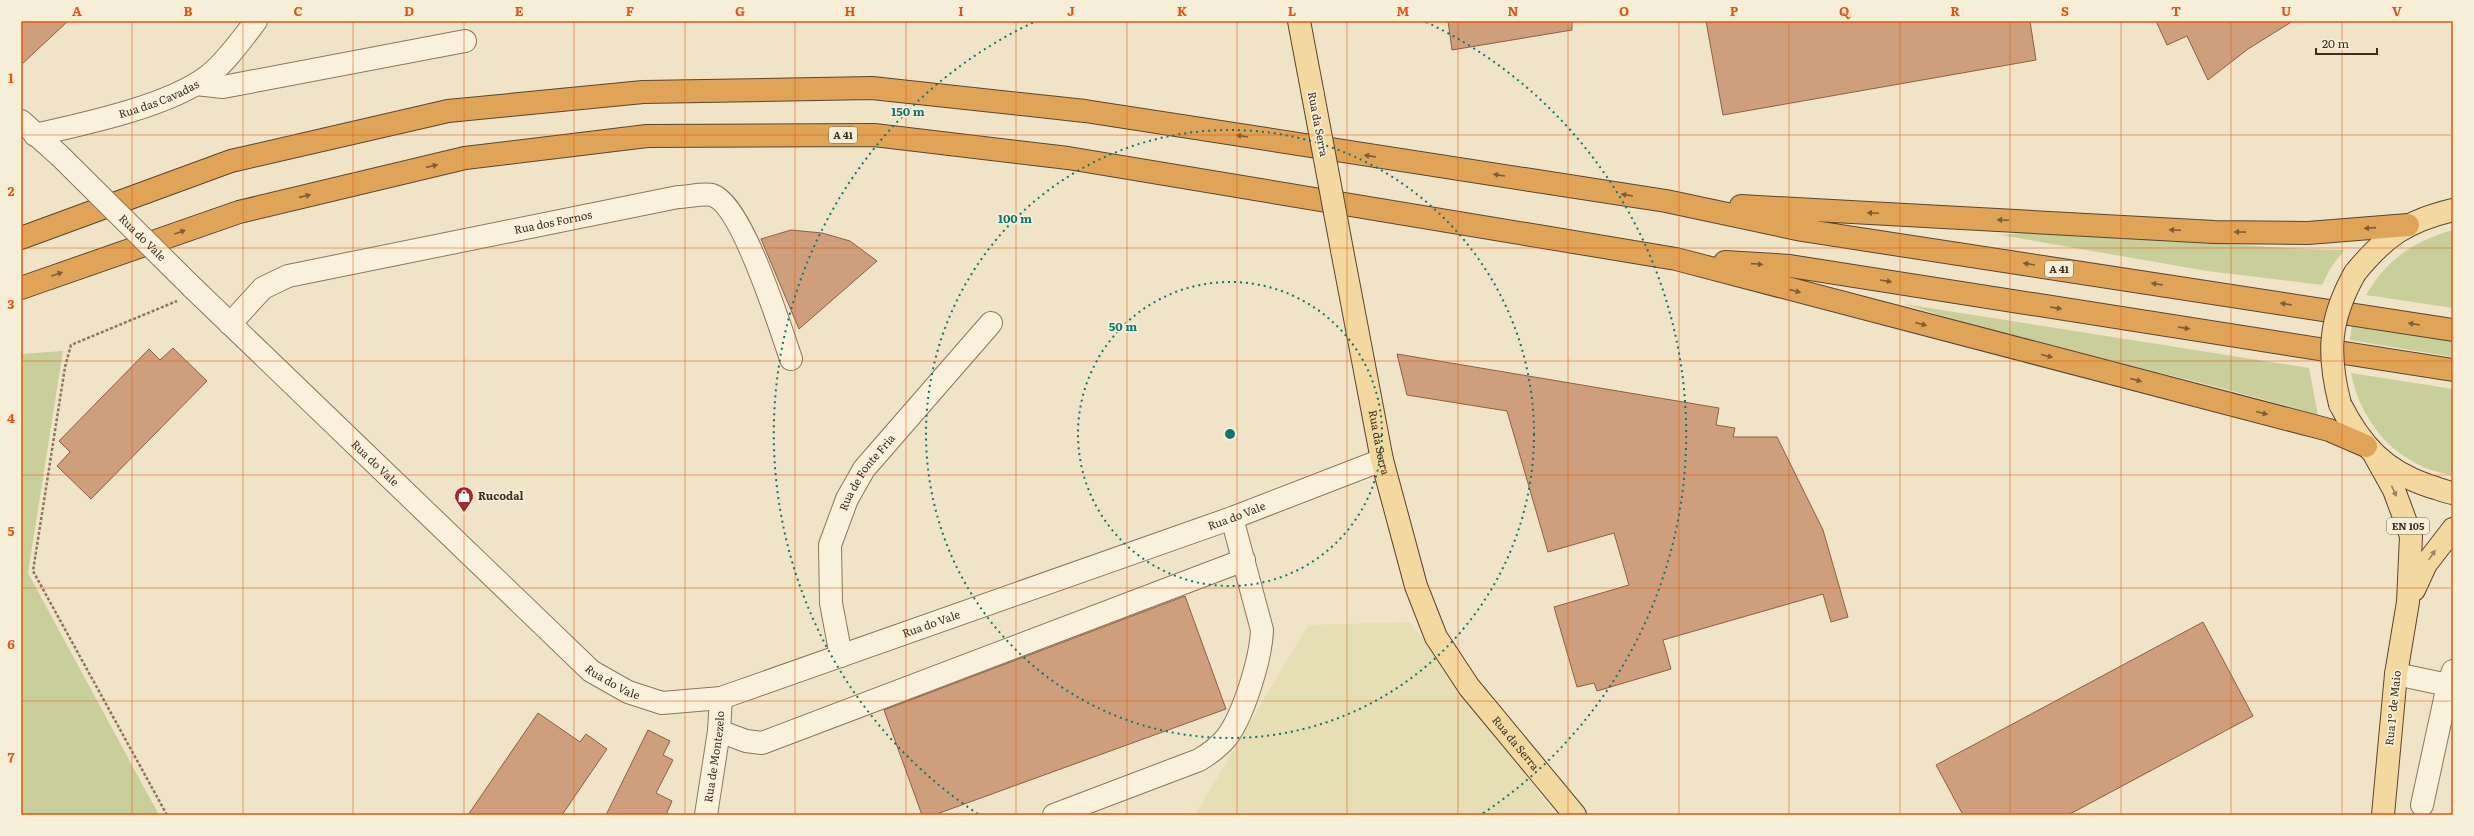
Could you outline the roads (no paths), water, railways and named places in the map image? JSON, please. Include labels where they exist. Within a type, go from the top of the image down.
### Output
[{"type":"highway","name":"A 41","points":[[21,238],[231,161],[448,111],[650,91],[872,88],[1085,111],[1666,201],[1802,230],[2453,330]]},
{"type":"highway","name":"A 41","points":[[21,288],[247,210],[465,158],[647,136],[874,135],[1060,157],[1676,259],[1790,266],[2453,370]]},
{"type":"highway","points":[[1666,201],[2214,232],[2308,233],[2416,221]]},
{"type":"highway","points":[[1676,259],[2328,430],[2371,451]]},
{"type":"main road","name":"Rua da Serra","points":[[1299,21],[1382,460],[1416,586],[1436,637],[1469,687],[1575,815]]},
{"type":"main road","name":"EN 105","points":[[2453,198],[2416,221],[2373,251],[2355,273],[2342,296],[2333,330],[2332,373],[2340,404],[2352,427],[2371,451],[2415,481],[2453,493]]},
{"type":"main road","name":"EN 105","points":[[2416,221],[2453,210]]},
{"type":"main road","name":"Rua 1º de Maio","points":[[2371,451],[2394,490],[2411,536],[2408,602],[2396,674],[2383,815]]},
{"type":"main road","name":"Rua 1º de Maio","points":[[2408,602],[2426,564],[2453,530]]},
{"type":"street","name":"Rua das Cavadas","points":[[28,128],[95,120],[179,95],[209,76],[256,21]]},
{"type":"street","points":[[196,84],[223,87],[465,41]]},
{"type":"street","name":"Rua do Vale","points":[[28,128],[60,156],[230,324],[592,671],[628,692],[662,703],[721,698],[1232,518],[1382,460]]},
{"type":"street","name":"Rua dos Fornos","points":[[230,324],[263,288],[288,276],[678,197],[712,195],[728,207],[746,238],[792,358]]},
{"type":"street","name":"Rua de Fonte Fria","points":[[841,656],[831,603],[830,545],[847,498],[864,469],[992,324]]},
{"type":"street","points":[[1054,815],[1198,760],[1213,751],[1226,737],[1240,714],[1261,645],[1262,630],[1232,518]]},
{"type":"street","points":[[720,731],[746,741],[762,743],[1244,560]]},
{"type":"street","points":[[2396,674],[2450,678],[2422,805]]},
{"type":"street","name":"Rua de Montezelo","points":[[706,815],[720,731],[721,698]]},
{"type":"place","name":"Rucodal","points":[[464,513]]}]
